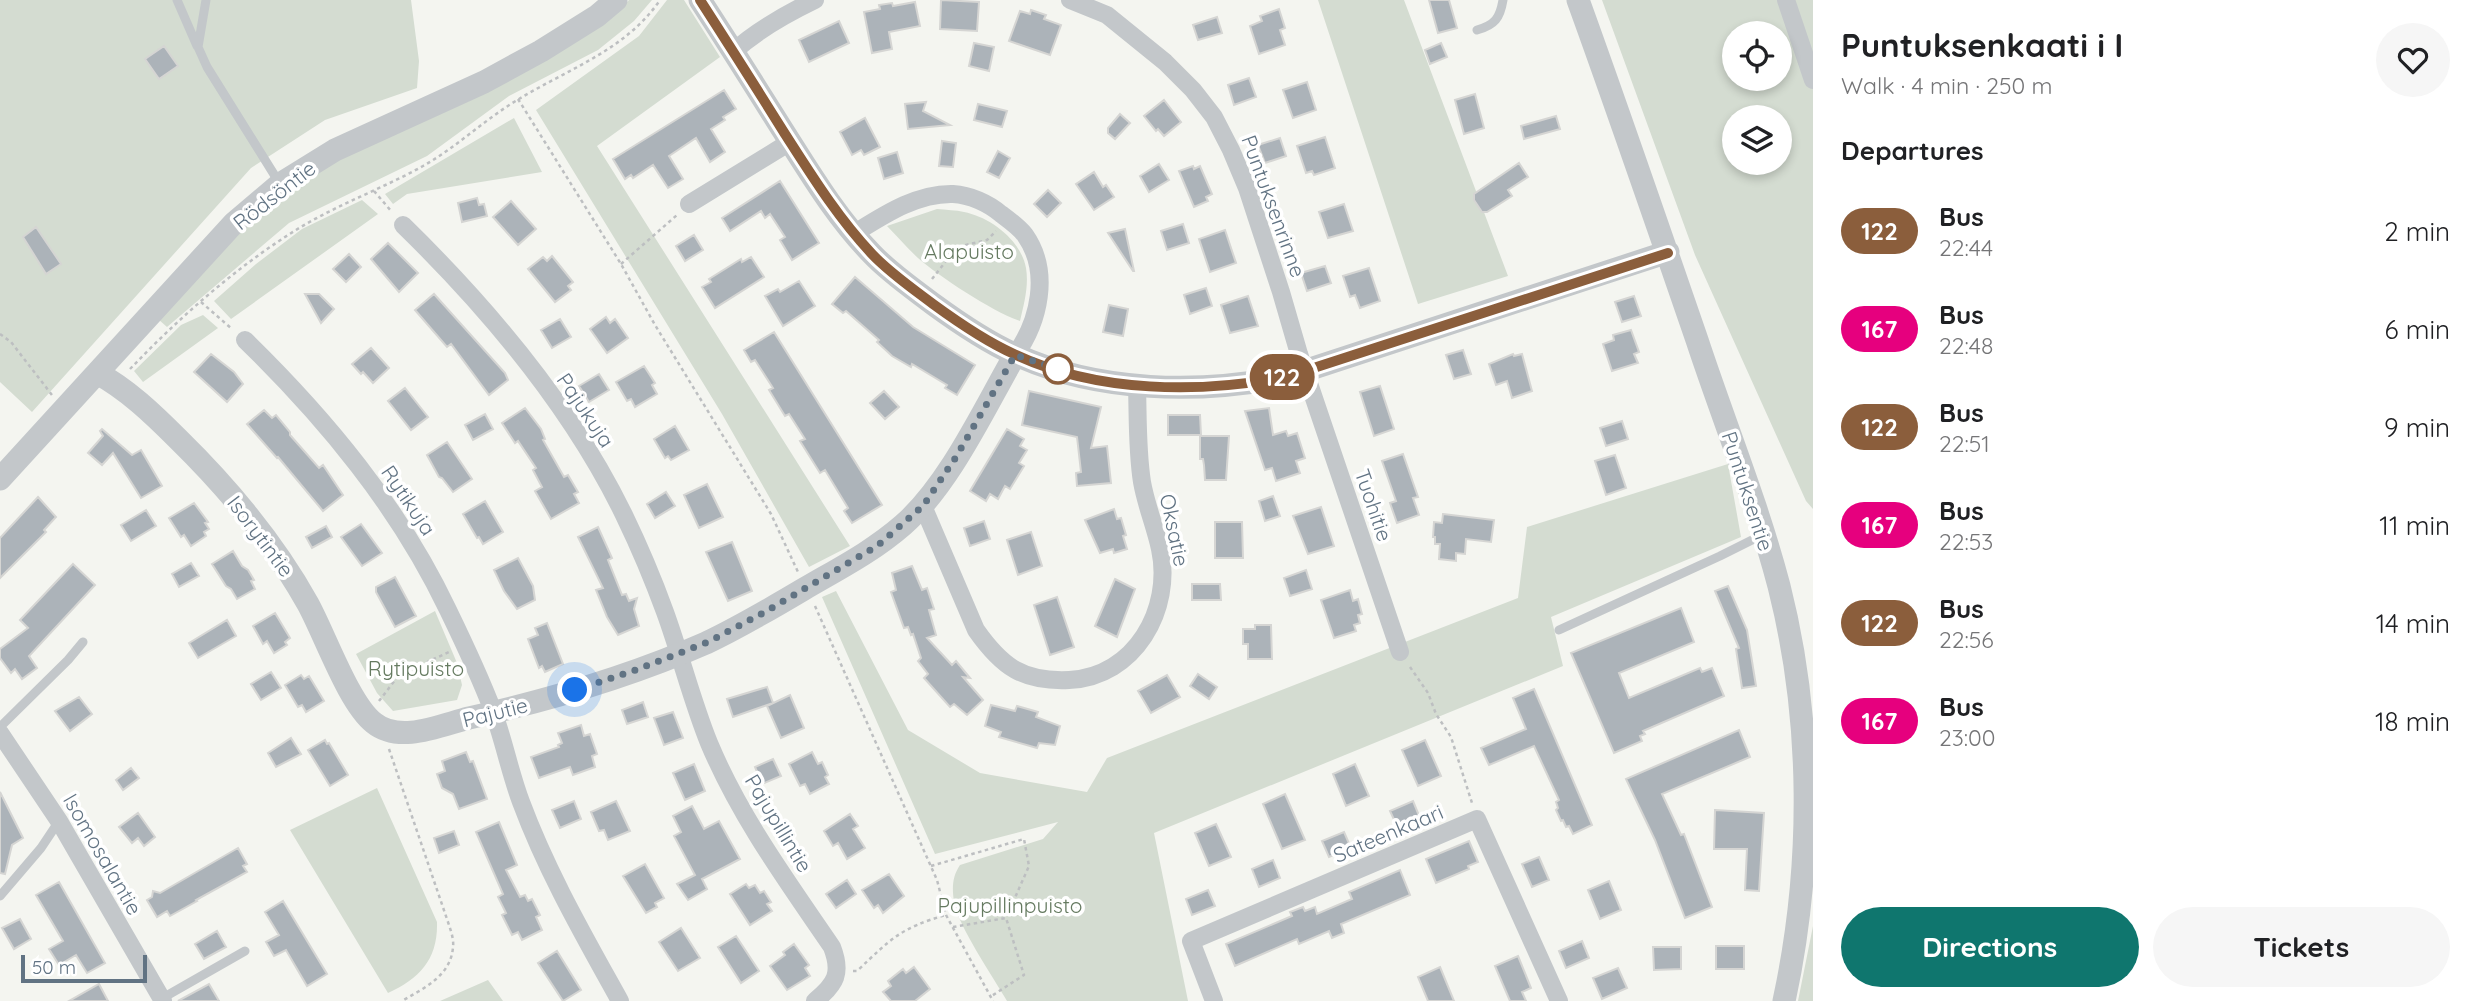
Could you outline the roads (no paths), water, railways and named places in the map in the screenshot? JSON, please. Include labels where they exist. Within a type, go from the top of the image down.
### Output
[{"type":"street","name":"Rödsöntie","points":[[0,479],[62,409],[106,378],[234,223],[280,184],[335,150],[484,82],[541,51],[597,16],[616,0]]},
{"type":"street","points":[[700,0],[823,194],[872,254],[903,282],[954,320],[1015,355],[1091,378],[1137,386],[1224,386],[1264,381],[1305,372],[1668,253]]},
{"type":"street","points":[[733,52],[746,40],[793,10],[815,0]]},
{"type":"street","name":"Puntuksenrinne","points":[[1070,0],[1111,7],[1193,90],[1214,117],[1247,188],[1305,372]]},
{"type":"street","name":"Puntuksentie","points":[[1578,0],[1668,253],[1763,534],[1782,600],[1801,692],[1809,736],[1803,873],[1790,978],[1784,1001]]},
{"type":"street","points":[[1786,0],[1813,80]]},
{"type":"street","points":[[689,205],[790,142]]},
{"type":"street","points":[[855,233],[896,209],[918,200],[944,195],[970,197],[992,206],[1025,234],[1034,253],[1039,283],[1040,299],[1036,316],[1026,340],[1015,355]]},
{"type":"street","name":"Pajukuja","points":[[403,225],[499,328],[577,434],[623,513],[661,602],[678,654]]},
{"type":"street","name":"Rytikuja","points":[[246,340],[295,389],[379,491],[425,567],[464,644],[493,713]]},
{"type":"street","name":"Pajutie","points":[[387,730],[406,733],[493,713],[555,696],[678,654],[765,612],[877,546],[923,506],[956,457],[1015,355]]},
{"type":"street","name":"Tuohitie","points":[[1305,372],[1400,652]]},
{"type":"street","name":"Isorytintie","points":[[106,378],[204,464],[250,519],[295,581],[356,702],[376,725],[387,730]]},
{"type":"street","name":"Oksatie","points":[[923,506],[976,630],[988,647],[1010,668],[1030,676],[1060,680],[1092,676],[1110,670],[1127,658],[1142,640],[1153,620],[1161,596],[1163,574],[1160,549],[1144,491],[1139,460],[1137,386]]},
{"type":"street","name":"Pajupillintie","points":[[678,654],[708,741],[743,813],[832,947],[839,968],[835,980],[815,1001]]},
{"type":"street","points":[[493,713],[521,802],[540,850],[620,1001]]},
{"type":"street","name":"Isomosalantie","points":[[0,733],[59,821],[162,1000]]},
{"type":"street","name":"Sateenkaari","points":[[1214,1001],[1191,941],[1477,819],[1559,1001]]},
{"type":"lane","points":[[177,0],[207,68],[280,184]]},
{"type":"lane","points":[[198,47],[206,0]]},
{"type":"lane","points":[[1477,30],[1491,26],[1500,16],[1503,0]]},
{"type":"lane","points":[[1559,630],[1763,534]]},
{"type":"lane","points":[[0,727],[83,642]]},
{"type":"lane","points":[[0,896],[41,848],[59,821]]},
{"type":"lane","points":[[162,1000],[244,951]]},
{"type":"park label","name":"Alapuisto","points":[[969,251]]},
{"type":"park label","name":"Rytipuisto","points":[[416,668]]},
{"type":"park label","name":"Pajupillinpuisto","points":[[1010,905]]}]
